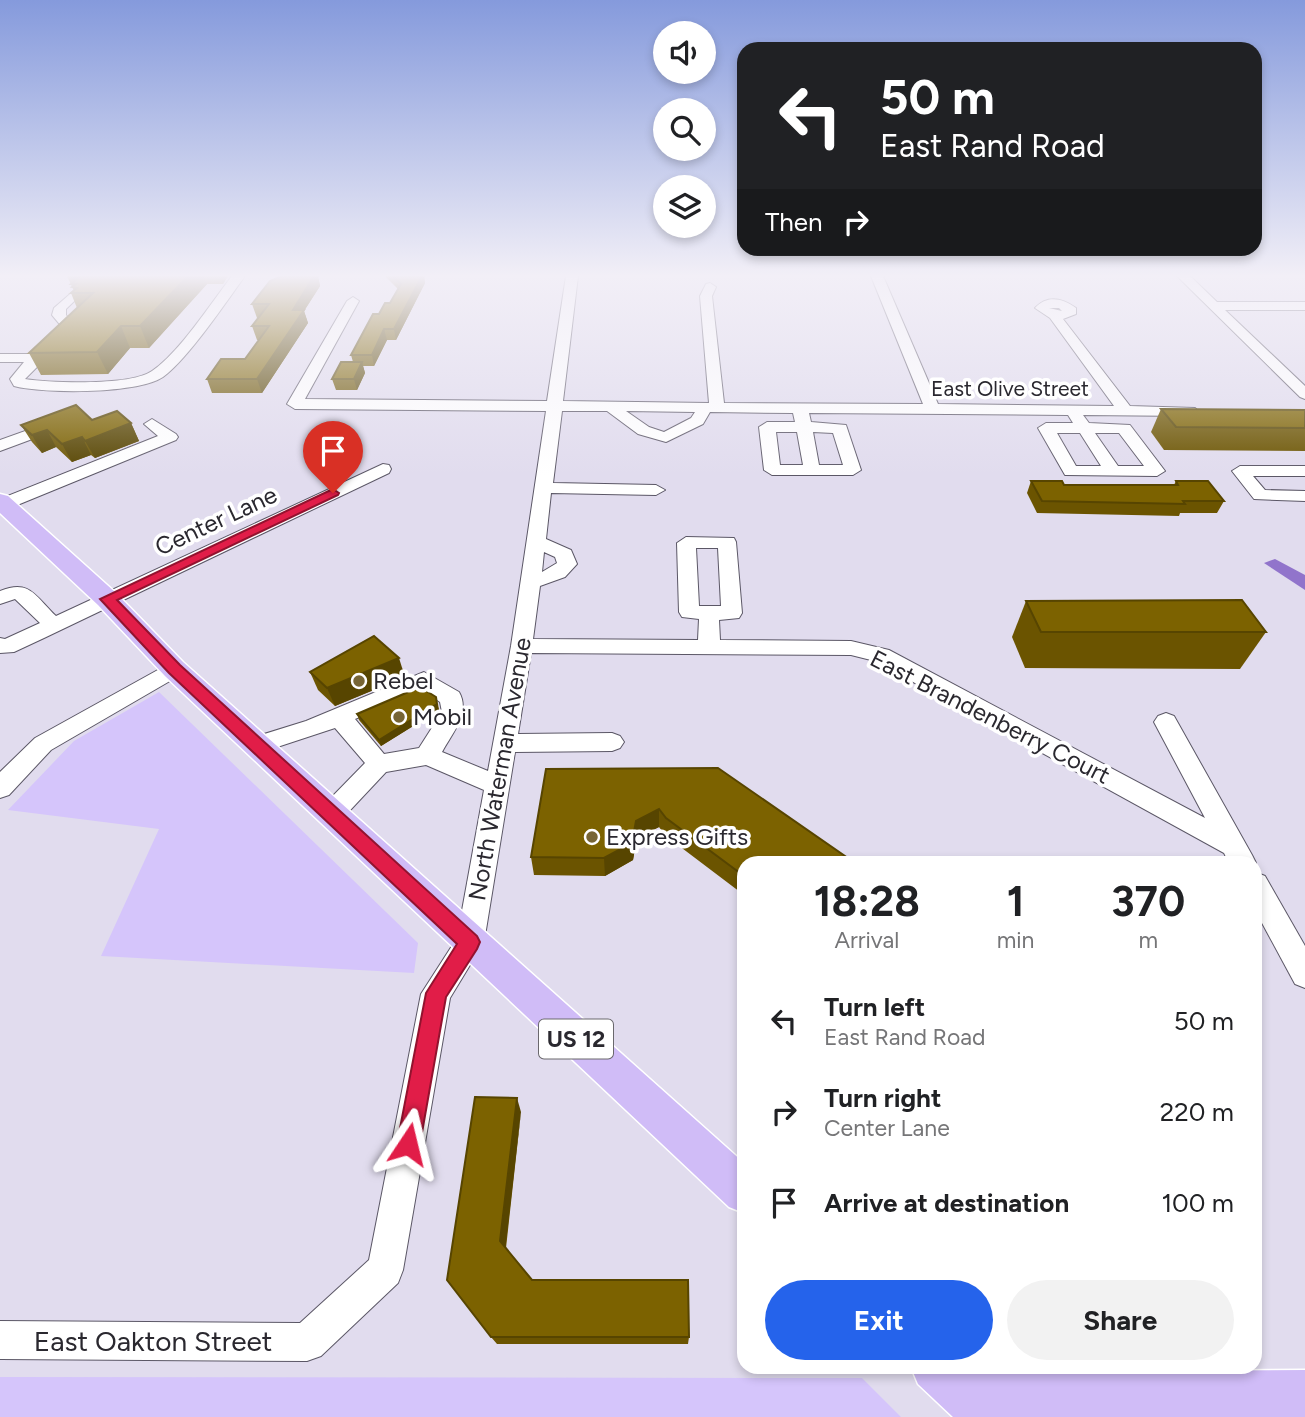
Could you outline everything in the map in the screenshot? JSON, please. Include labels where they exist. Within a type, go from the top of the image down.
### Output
[{"type":"main road","name":"US 12","points":[[5,511],[107,599],[174,669],[737,1186]]},
{"type":"main road","points":[[964,1393],[1305,1394]]},
{"type":"street","points":[[0,358],[36,358],[53,342]]},
{"type":"street","name":"East Olive Street","points":[[330,342],[295,404],[1212,411]]},
{"type":"street","name":"North Waterman Avenue","points":[[307,1342],[385,1270],[436,993],[470,942],[522,646],[562,342]]},
{"type":"street","points":[[612,407],[625,419],[657,436],[666,437],[697,421],[711,407],[708,342]]},
{"type":"street","points":[[905,342],[933,410]]},
{"type":"street","points":[[1074,342],[1126,411]]},
{"type":"street","points":[[1251,342],[1305,394]]},
{"type":"street","points":[[800,408],[812,470]]},
{"type":"street","points":[[1073,411],[1114,471]]},
{"type":"street","points":[[0,446],[58,425]]},
{"type":"street","points":[[766,428],[804,428],[841,428],[853,470],[772,470],[766,428]]},
{"type":"street","points":[[1046,428],[1125,428],[1157,471],[1114,471],[1071,471],[1046,428]]},
{"type":"street","name":"Center Lane","points":[[0,645],[6,647],[54,625],[383,469]]},
{"type":"street","points":[[1305,471],[1240,471],[1260,495],[1305,496]]},
{"type":"street","points":[[545,488],[656,489]]},
{"type":"street","points":[[531,582],[558,573],[568,564],[564,554],[537,542]]},
{"type":"street","points":[[9,595],[54,625]]},
{"type":"street","name":"East Brandenberry Court","points":[[522,646],[851,648],[881,655],[1238,854]]},
{"type":"street","points":[[0,788],[43,744],[174,669]]},
{"type":"street","points":[[256,745],[313,728],[424,680],[451,698],[453,712],[427,756]]},
{"type":"street","points":[[339,717],[379,764]]},
{"type":"street","name":"East Brandenberry Court","points":[[1166,722],[1238,854]]},
{"type":"street","points":[[505,743],[612,742]]},
{"type":"street","points":[[331,814],[379,764],[427,756],[497,785]]},
{"type":"street","points":[[1262,897],[1305,974]]},
{"type":"street","name":"East Oakton Street","points":[[0,1340],[307,1342]]},
{"type":"lane","points":[[36,358],[17,379],[19,383],[135,382],[157,375],[184,342]]},
{"type":"lane","points":[[1172,411],[1196,422]]},
{"type":"lane","points":[[5,511],[170,437],[152,424]]},
{"type":"lane","points":[[709,613],[709,647]]},
{"type":"shaded area","points":[[1275,559],[1305,575],[1305,590],[1264,563]]},
{"type":"shaded area","points":[[159,692],[418,943],[414,973],[101,956],[159,829],[8,810],[74,741]]},
{"type":"shaded area","points":[[0,1377],[862,1378],[901,1417],[0,1417]]},
{"type":"building","points":[[41,342],[106,342],[97,352],[29,353]]},
{"type":"building","points":[[257,342],[282,342],[257,379],[207,379],[221,359],[245,359]]},
{"type":"building","points":[[358,342],[378,342],[372,355],[351,355]]},
{"type":"building","points":[[341,362],[362,362],[354,379],[332,379]]},
{"type":"building","points":[[76,405],[92,420],[117,411],[131,423],[85,441],[82,437],[62,444],[47,430],[32,435],[21,425]]},
{"type":"building","points":[[1161,409],[1305,410],[1305,428],[1176,427]]},
{"type":"building","points":[[1031,481],[1062,481],[1064,485],[1178,485],[1176,481],[1208,481],[1224,501],[1183,501],[1185,504],[1042,501]]},
{"type":"building","points":[[1242,600],[1266,632],[1041,632],[1026,601]]},
{"type":"building","points":[[374,636],[399,658],[327,688],[310,672]]},
{"type":"building","name":"Mobil","points":[[420,687],[436,697],[437,704],[379,740],[357,714]]},
{"type":"building","points":[[718,768],[845,856],[737,856],[737,871],[666,818],[659,809],[636,821],[632,843],[604,858],[531,857],[546,769]]},
{"type":"building","points":[[475,1097],[517,1098],[500,1241],[532,1280],[688,1280],[689,1337],[491,1337],[447,1280]]},
{"type":"place","name":"Rebel","points":[[359,681]]},
{"type":"place","name":"Mobil","points":[[399,717]]},
{"type":"place","name":"Express Gifts","points":[[592,837]]},
{"type":"route","points":[[333,493],[107,599],[174,669],[470,942],[436,993],[408,1144]]}]
